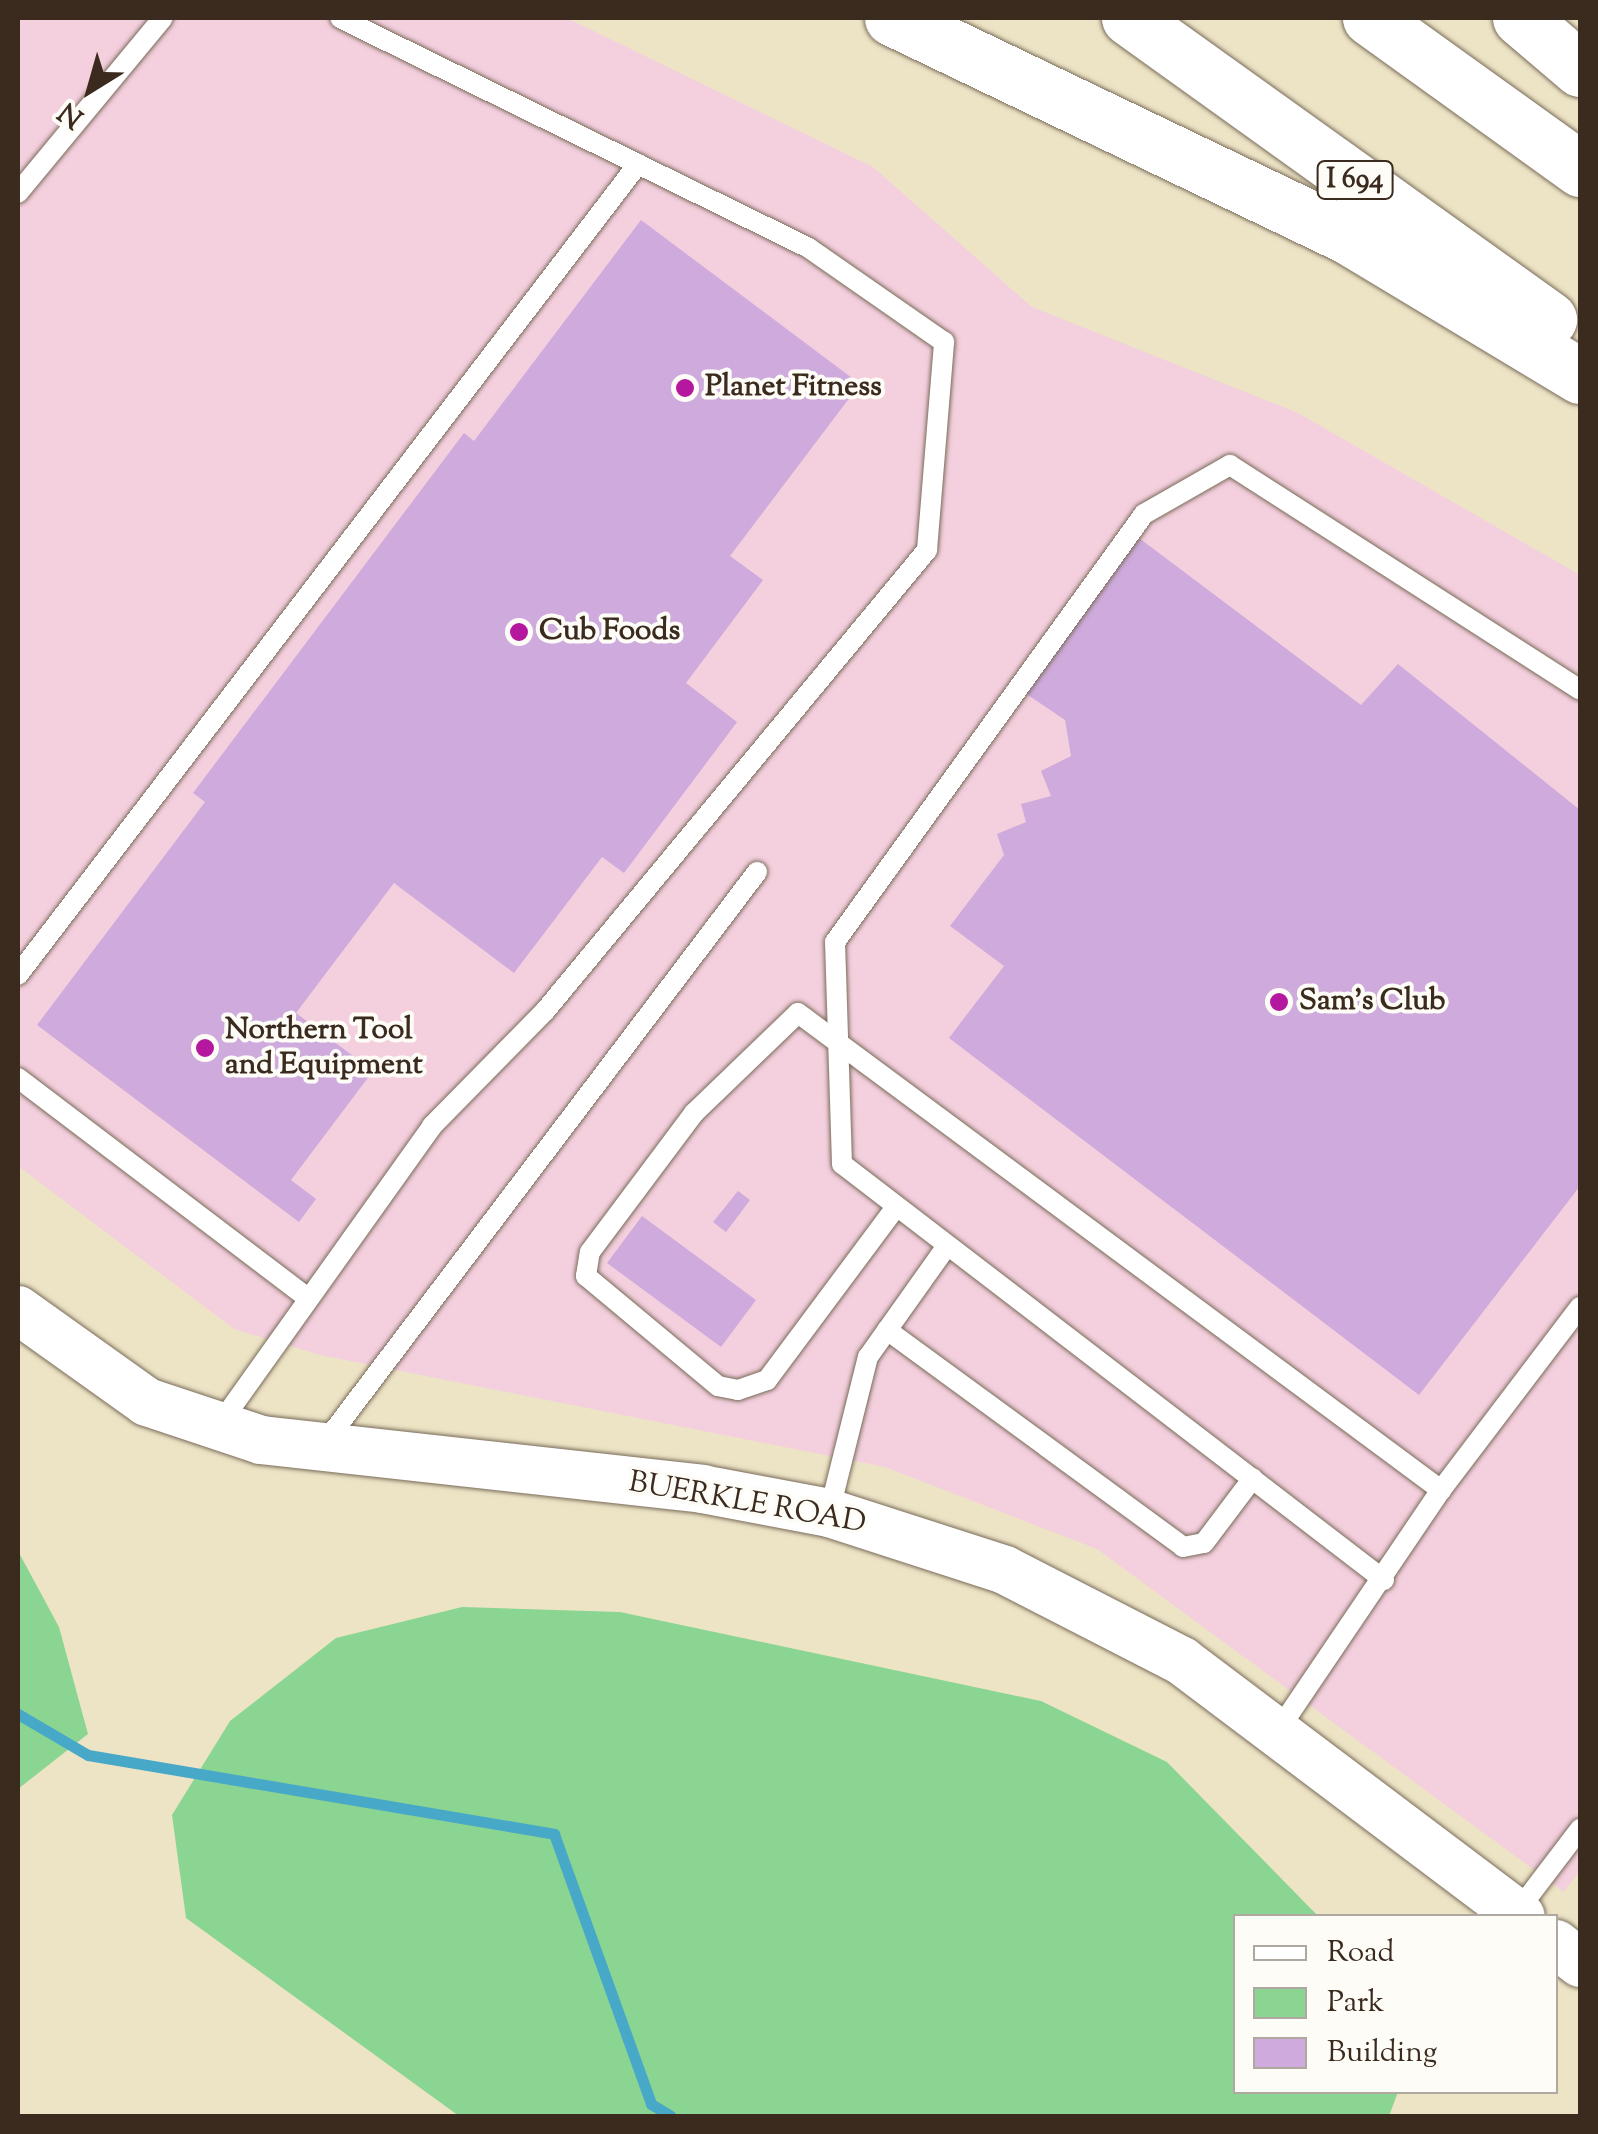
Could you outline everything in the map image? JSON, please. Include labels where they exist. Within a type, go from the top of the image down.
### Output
[{"type":"highway","points":[[892,18],[1347,236],[1580,376]]},
{"type":"highway","name":"I 694","points":[[1128,18],[1580,342]]},
{"type":"highway","points":[[1370,18],[1580,169]]},
{"type":"highway","points":[[1520,18],[1580,70]]},
{"type":"street","name":"BUERKLE ROAD","points":[[18,1310],[147,1402],[218,1426],[318,1450],[702,1489],[829,1514],[989,1564],[1095,1612],[1182,1661],[1518,1914]]},
{"type":"street","points":[[1558,1946],[1580,1963]]},
{"type":"lane","points":[[18,193],[163,18]]},
{"type":"lane","points":[[218,1426],[432,1126],[545,1010],[927,550],[944,342],[809,248],[340,18]]},
{"type":"lane","points":[[18,975],[638,164]]},
{"type":"lane","points":[[1384,1580],[842,1164],[835,942],[962,757],[1144,514],[1230,465],[1580,690]]},
{"type":"lane","points":[[318,1450],[757,872]]},
{"type":"lane","points":[[896,1207],[768,1380],[738,1390],[718,1386],[586,1276],[590,1252],[694,1113],[798,1013],[838,1036],[1441,1490]]},
{"type":"lane","points":[[18,1078],[309,1299]]},
{"type":"lane","points":[[829,1514],[868,1357],[946,1246]]},
{"type":"lane","points":[[1277,1733],[1384,1580],[1441,1490],[1580,1306]]},
{"type":"lane","points":[[887,1330],[1183,1547],[1204,1543],[1253,1478]]},
{"type":"lane","points":[[1520,1914],[1580,1829]]},
{"type":"shaded area","points":[[18,18],[567,18],[873,167],[1032,307],[1298,413],[1580,575],[1580,1870],[1564,1892],[1097,1549],[885,1467],[320,1355],[234,1329],[18,1166]]},
{"type":"green space","points":[[18,1551],[59,1627],[88,1734],[18,1789]]},
{"type":"green space","points":[[462,1607],[620,1612],[1041,1701],[1167,1762],[1316,1914],[1233,1914],[1233,2094],[1397,2094],[1389,2116],[459,2116],[186,1918],[172,1815],[230,1721],[336,1638]]},
{"type":"building","name":"Cub Foods","points":[[641,220],[860,384],[730,556],[763,580],[686,683],[737,722],[624,873],[602,857],[514,973],[394,883],[296,1013],[373,1071],[291,1180],[316,1199],[299,1222],[37,1025],[205,802],[193,793],[464,433],[474,441]]},
{"type":"building","name":"Sam's Club","points":[[1139,538],[1361,705],[1398,664],[1580,810],[1580,1186],[1419,1395],[949,1038],[1004,966],[950,926],[1004,855],[997,834],[1026,822],[1021,804],[1051,796],[1041,771],[1071,756],[1065,720],[1019,689]]},
{"type":"building","points":[[738,1191],[750,1200],[726,1232],[713,1222]]},
{"type":"building","points":[[642,1216],[756,1300],[721,1347],[607,1263]]},
{"type":"waterway","points":[[18,1714],[88,1755],[554,1834],[651,2104],[671,2116]]},
{"type":"place","name":"Planet Fitness","points":[[685,388]]},
{"type":"place","name":"Cub Foods","points":[[519,632]]},
{"type":"place","name":"Sam's Club","points":[[1279,1002]]},
{"type":"place","name":"Northern Tool and Equipment","points":[[205,1048]]}]
